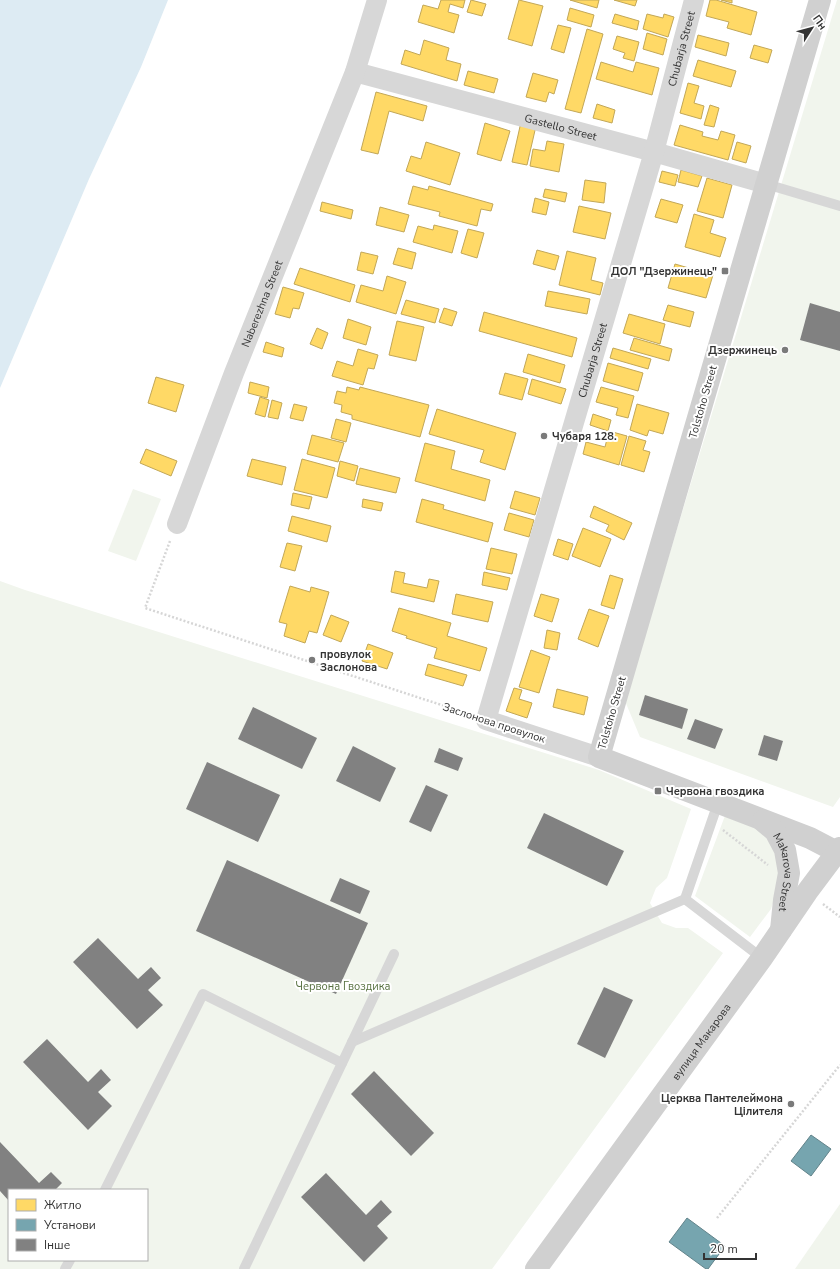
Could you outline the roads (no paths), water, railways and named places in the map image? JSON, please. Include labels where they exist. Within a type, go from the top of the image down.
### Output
[{"type":"main road","name":"Tolstoho Street","points":[[600,757],[820,0]]},
{"type":"main road","name":"Заслонова провулок","points":[[600,757],[810,838],[839,851]]},
{"type":"main road","name":"Makarova Street","points":[[762,820],[775,831],[785,850],[789,873],[784,900],[781,931]]},
{"type":"main road","name":"вулиця Макарова","points":[[536,1269],[839,851]]},
{"type":"street","name":"Naberezhna Street","points":[[177,524],[234,373],[355,72],[377,0]]},
{"type":"street","name":"Chubarja Street","points":[[486,720],[654,152],[694,0]]},
{"type":"street","name":"Gastello Street","points":[[355,72],[654,152],[766,184]]},
{"type":"street","name":"Заслонова провулок","points":[[486,720],[600,757]]},
{"type":"lane","points":[[766,184],[840,206]]},
{"type":"lane","points":[[352,1042],[685,900],[718,803]]},
{"type":"lane","points":[[685,900],[762,958]]},
{"type":"lane","points":[[244,1269],[394,954]]},
{"type":"lane","points":[[105,1189],[202,994],[342,1063]]},
{"type":"place","name":"ДОЛ \"Дзержинець\"","points":[[725,271]]},
{"type":"place","name":"Дзержинець","points":[[785,350]]},
{"type":"place","name":"Чубаря 128.","points":[[544,436]]},
{"type":"place","name":"провулок Заслонова","points":[[312,660]]},
{"type":"place","name":"Червона гвоздика","points":[[658,791]]},
{"type":"place","name":"Церква Пантелеймона Цілителя","points":[[791,1104]]},
{"type":"park label","name":"Червона Гвоздика","points":[[343,986]]}]
